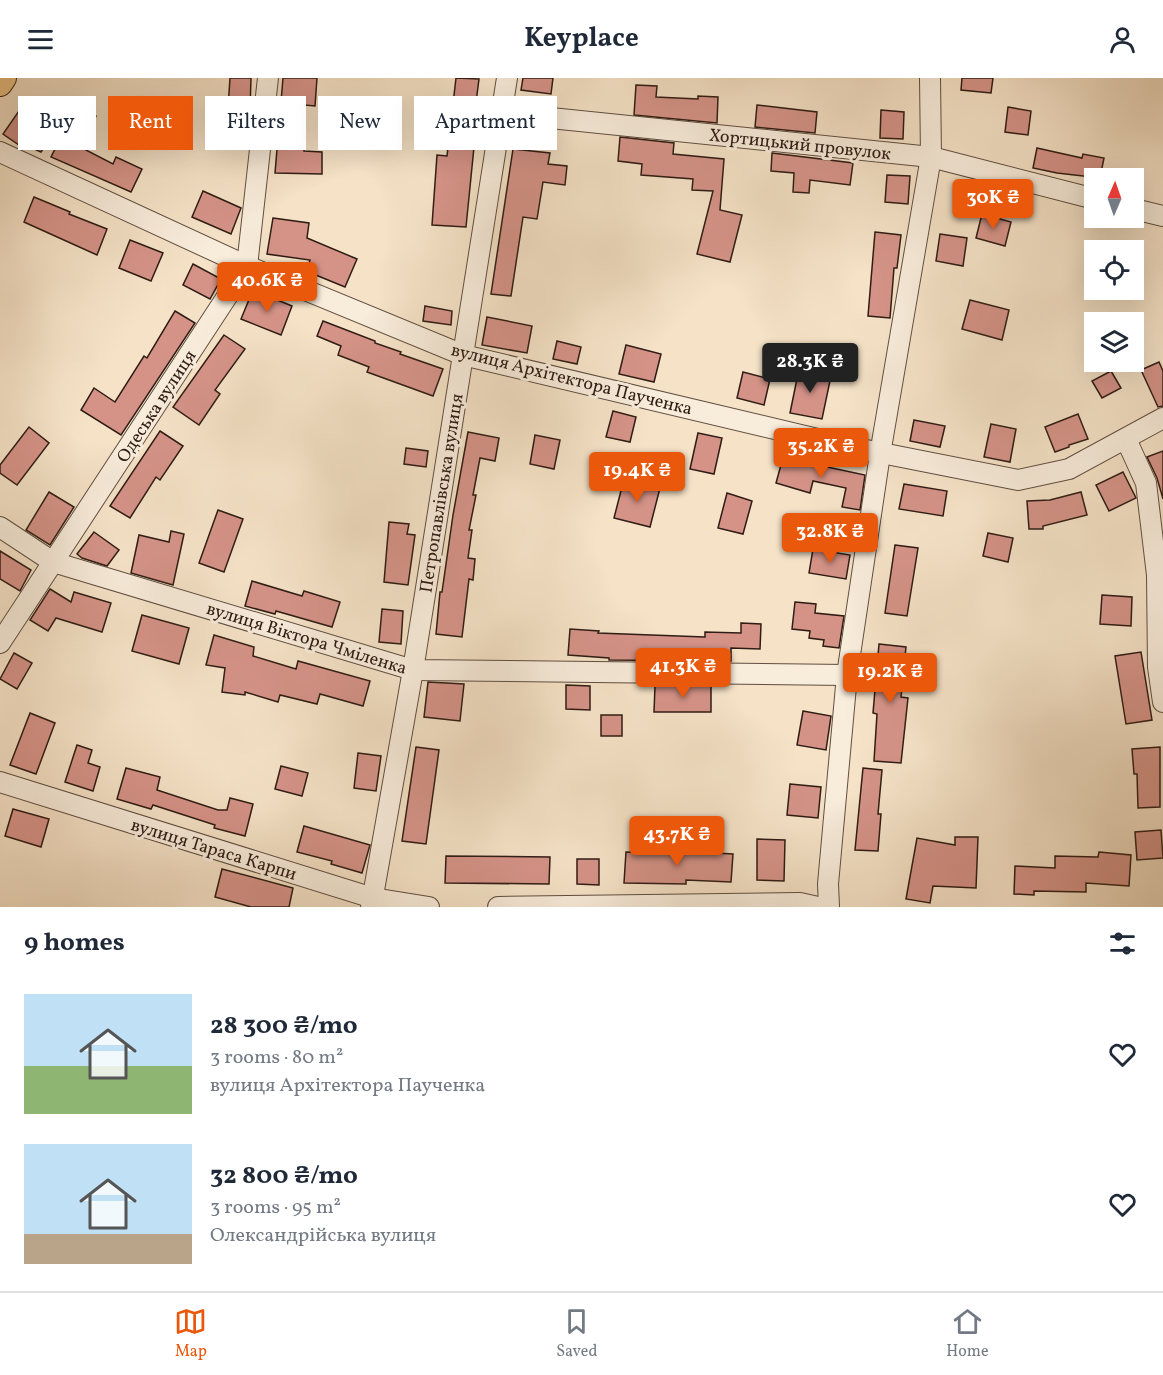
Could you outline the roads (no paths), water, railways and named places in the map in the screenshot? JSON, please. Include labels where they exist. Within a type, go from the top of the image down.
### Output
[{"type":"main road","points":[[0,84],[4,78]]},
{"type":"street","name":"Одеська вулиця","points":[[0,644],[247,266],[268,78]]},
{"type":"street","name":"Петропавлівська вулиця","points":[[504,96],[507,78]]},
{"type":"street","points":[[829,907],[828,885],[847,675],[880,454],[932,157],[930,78]]},
{"type":"street","name":"Хортицький провулок","points":[[557,119],[932,157],[1084,196]]},
{"type":"street","name":"Петропавлівська вулиця","points":[[372,902],[413,670],[496,150]]},
{"type":"street","name":"вулиця Архітектора Паученка","points":[[0,152],[247,266],[463,355],[880,454],[1018,480],[1069,469],[1163,418]]},
{"type":"street","points":[[1144,211],[1163,216]]},
{"type":"street","points":[[1126,439],[1146,483],[1157,575],[1158,667],[1163,702]]},
{"type":"street","name":"вулиця Віктора Чміленка","points":[[0,527],[53,562],[413,670],[847,675]]},
{"type":"street","name":"вулиця Тараса Карпи","points":[[0,782],[372,902],[429,907]]},
{"type":"street","points":[[498,907],[800,903],[818,907]]}]
